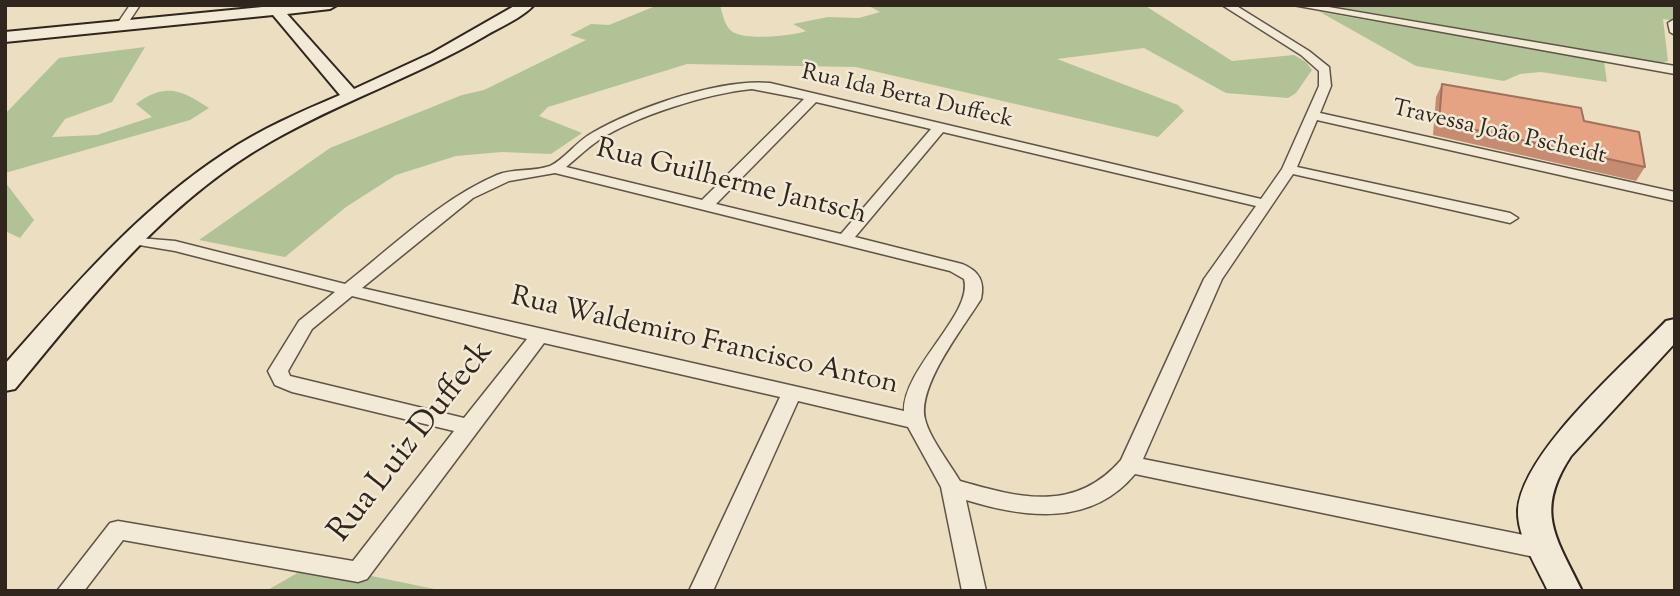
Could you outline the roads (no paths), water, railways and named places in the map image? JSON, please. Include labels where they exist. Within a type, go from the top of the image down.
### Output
[{"type":"street","points":[[120,27],[135,5]]},
{"type":"street","points":[[5,37],[330,5]]},
{"type":"street","points":[[5,382],[96,276],[133,240],[229,158],[300,120],[423,64],[527,5]]},
{"type":"street","points":[[952,487],[1014,504],[1068,504],[1093,499],[1109,490],[1121,480],[1130,466],[1213,279],[1289,169],[1325,86],[1325,70],[1305,52],[1227,5]]},
{"type":"street","points":[[1298,5],[1675,70]]},
{"type":"street","points":[[278,12],[351,96]]},
{"type":"street","points":[[1675,23],[1675,32]]},
{"type":"street","name":"Rua Ida Berta Duffeck","points":[[555,169],[594,137],[618,123],[730,87],[762,85],[1265,204]]},
{"type":"street","points":[[706,205],[813,97]]},
{"type":"street","name":"Travessa João Pscheidt","points":[[1313,115],[1675,197]]},
{"type":"street","points":[[845,239],[940,127]]},
{"type":"street","name":"Rua Guilherme Jantsch","points":[[470,427],[306,389],[282,380],[278,371],[305,326],[479,187],[520,173],[555,169],[967,271],[974,278],[976,287],[972,299],[916,394],[915,421]]},
{"type":"street","points":[[1289,169],[1510,218]]},
{"type":"street","name":"Rua Waldemiro Francisco Anton","points":[[133,240],[175,246],[539,336],[915,421],[952,487],[974,591]]},
{"type":"street","points":[[1565,591],[1536,528],[1534,509],[1543,474],[1561,448],[1675,327]]},
{"type":"street","name":"Rua Luiz Duffeck","points":[[69,591],[118,530],[359,572],[539,336]]},
{"type":"street","points":[[701,591],[791,394]]},
{"type":"street","points":[[1130,466],[1544,549]]}]
